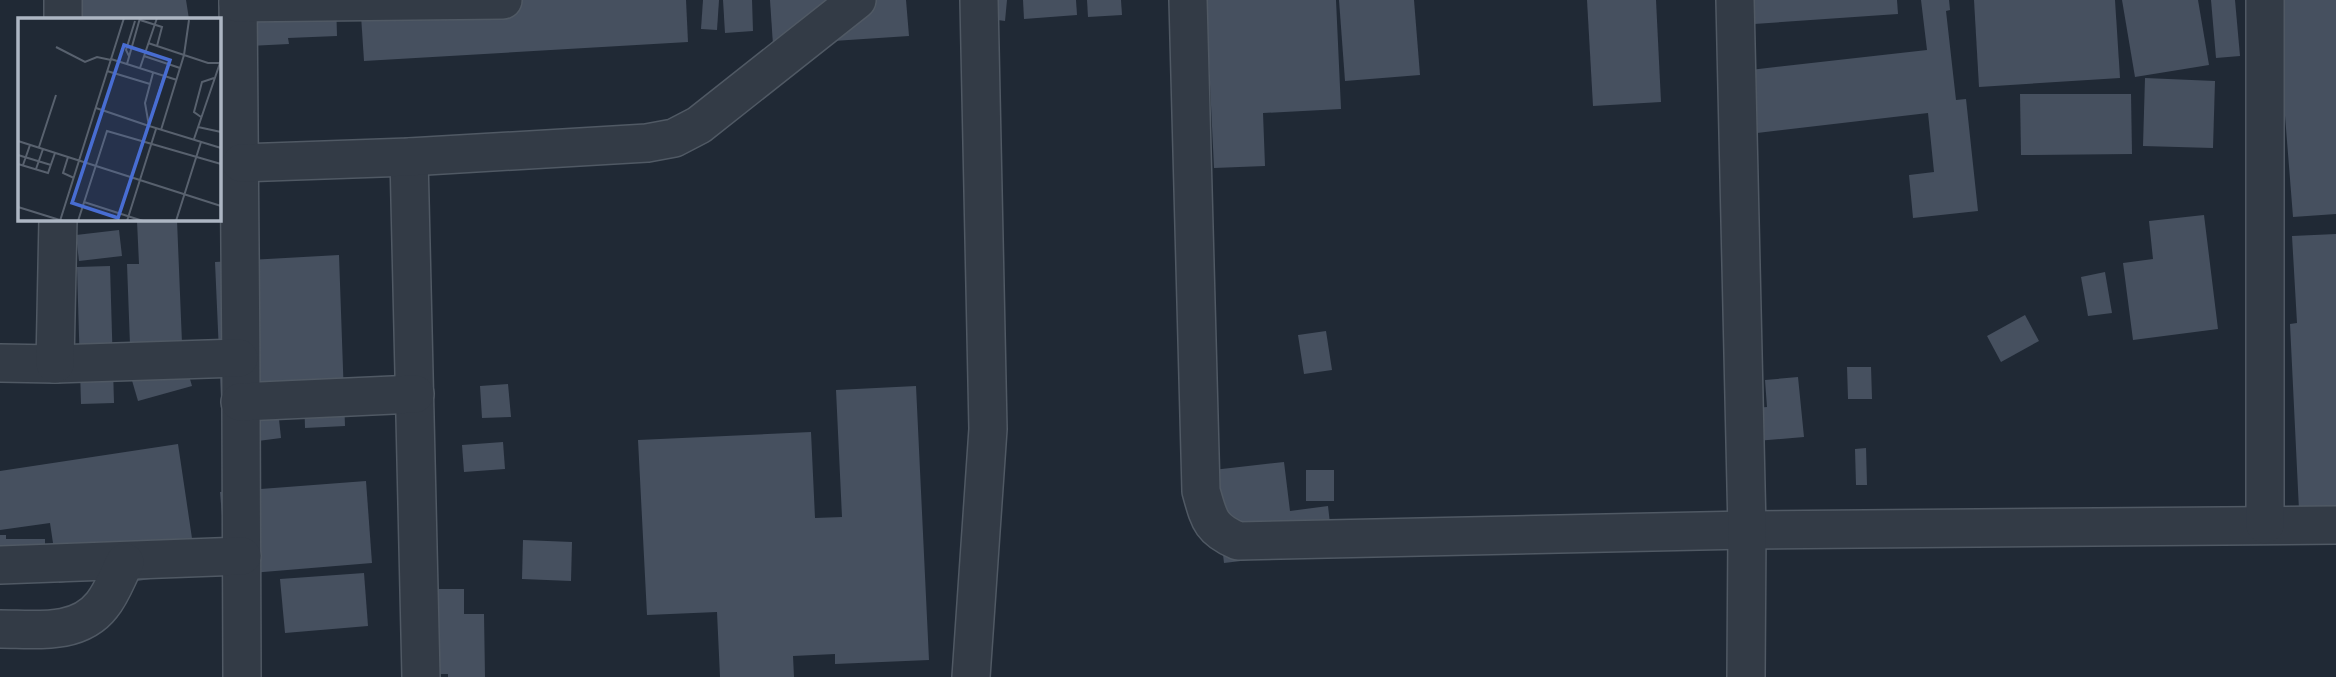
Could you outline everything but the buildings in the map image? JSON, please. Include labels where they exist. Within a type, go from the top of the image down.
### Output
[{"type":"street","points":[[63,0],[63,18]]},
{"type":"street","points":[[242,677],[237,1],[503,0]]},
{"type":"street","points":[[240,163],[409,157],[648,143],[674,138],[699,125],[857,0]]},
{"type":"street","points":[[971,677],[988,429],[979,0]]},
{"type":"street","points":[[1188,0],[1201,491],[1209,517],[1220,533],[1238,541],[1747,530],[2336,525]]},
{"type":"street","points":[[1735,0],[1747,530],[1746,677]]},
{"type":"street","points":[[2264,525],[2265,0]]},
{"type":"street","points":[[409,157],[421,677]]},
{"type":"street","points":[[55,364],[58,220]]},
{"type":"street","points":[[0,363],[55,364],[239,358]]},
{"type":"street","points":[[240,402],[415,394]]},
{"type":"street","points":[[0,565],[242,556]]},
{"type":"street","points":[[0,629],[61,629],[85,621],[103,605],[125,562]]}]
